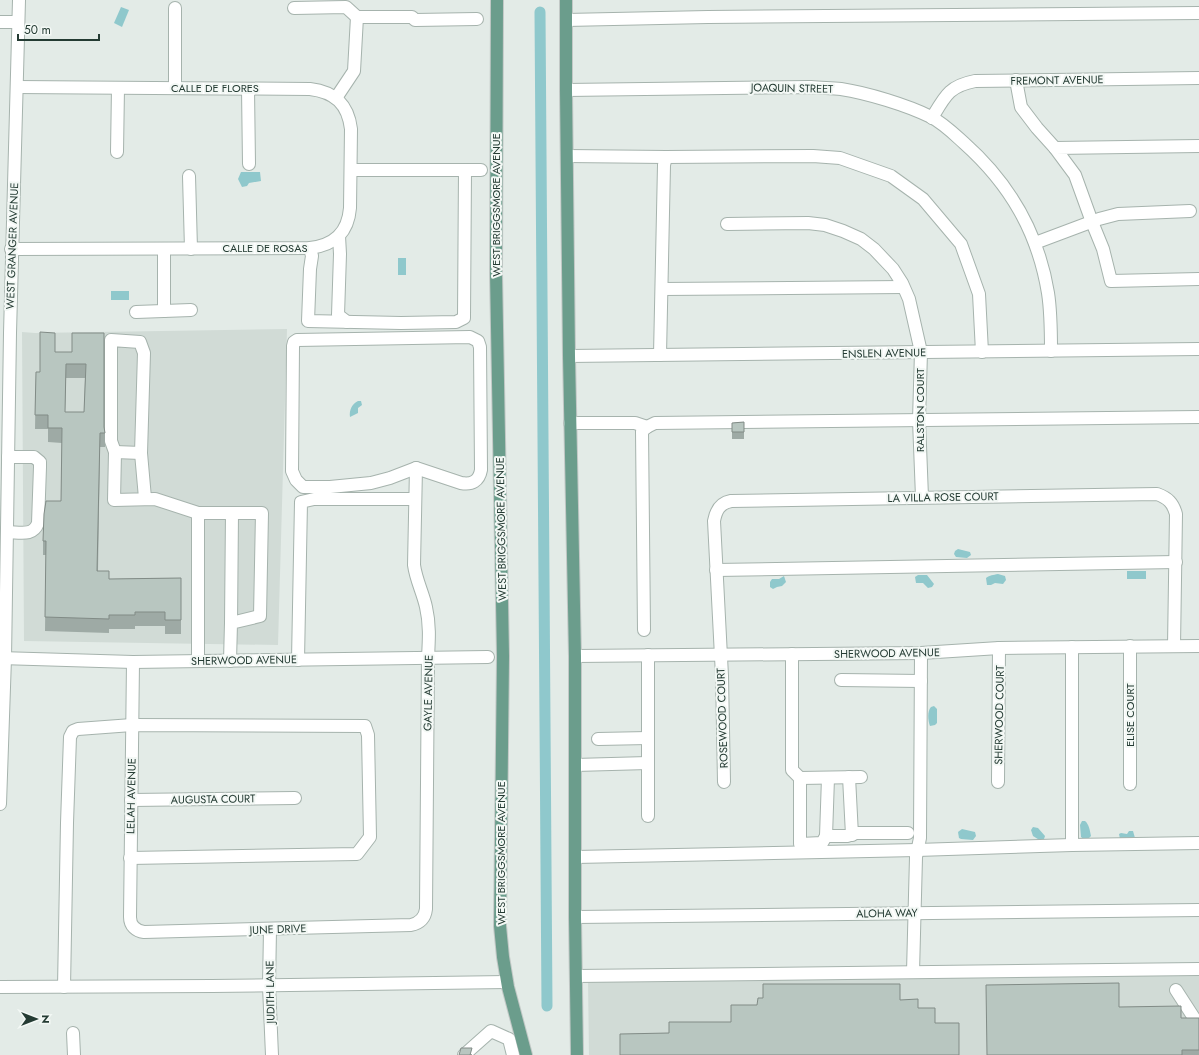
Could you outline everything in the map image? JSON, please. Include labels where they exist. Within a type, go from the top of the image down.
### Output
[{"type":"main road","name":"WEST BRIGGSMORE AVENUE","points":[[497,0],[496,272],[503,656],[500,926],[507,982],[526,1055]]},
{"type":"main road","points":[[566,0],[569,356],[575,656],[575,917],[577,1055]]},
{"type":"street","name":"WEST GRANGER AVENUE","points":[[0,804],[8,457],[5,333],[11,250],[19,0]]},
{"type":"street","points":[[294,8],[346,7],[357,17],[412,17],[415,20],[477,19]]},
{"type":"street","points":[[175,8],[175,88]]},
{"type":"street","points":[[566,20],[716,17],[1199,13]]},
{"type":"street","points":[[347,322],[338,316],[340,254],[339,236],[345,229],[349,216],[351,129],[350,119],[342,104],[336,98],[354,71],[357,17]]},
{"type":"street","points":[[0,22],[18,22]]},
{"type":"street","name":"FREMONT AVENUE","points":[[932,118],[940,103],[953,88],[975,81],[1199,78]]},
{"type":"street","points":[[1016,80],[1021,107],[1075,175],[1103,249],[1111,281],[1199,279]]},
{"type":"street","name":"CALLE DE FLORES","points":[[17,87],[320,90],[336,98]]},
{"type":"street","name":"JOAQUIN STREET","points":[[566,90],[803,87],[842,89],[896,103],[932,118],[961,140],[995,174],[1010,194],[1023,216],[1035,243],[1048,293],[1051,320],[1051,351]]},
{"type":"street","points":[[117,152],[118,88]]},
{"type":"street","points":[[248,89],[249,164]]},
{"type":"street","points":[[1055,148],[1199,146]]},
{"type":"street","points":[[567,156],[813,156],[840,158],[891,176],[923,199],[960,244],[979,294],[982,352]]},
{"type":"street","points":[[660,355],[664,165],[666,157]]},
{"type":"street","points":[[351,170],[481,170]]},
{"type":"street","points":[[310,248],[312,256],[308,321],[456,322],[464,318],[465,170]]},
{"type":"street","points":[[189,176],[190,249]]},
{"type":"street","points":[[1035,243],[1118,214],[1190,211]]},
{"type":"street","name":"RALSTON COURT","points":[[727,224],[808,223],[825,225],[861,239],[874,249],[893,269],[903,287],[911,307],[921,352],[919,420],[922,498]]},
{"type":"street","name":"CALLE DE ROSAS","points":[[11,250],[310,248],[320,247],[339,236]]},
{"type":"street","points":[[164,249],[164,311]]},
{"type":"street","points":[[662,289],[903,287]]},
{"type":"street","points":[[136,312],[191,310]]},
{"type":"street","points":[[470,337],[478,341],[480,347],[480,475],[474,482],[466,484],[416,468],[390,478],[360,485],[303,487],[298,484],[292,471],[294,342],[300,339],[470,337]]},
{"type":"street","points":[[146,498],[141,453],[144,353],[140,342],[111,340],[111,441],[114,452],[114,500],[146,498],[155,499],[198,513],[262,513],[260,616],[231,623]]},
{"type":"street","name":"ENSLEN AVENUE","points":[[569,356],[1199,349]]},
{"type":"street","points":[[644,630],[642,431],[655,423],[1199,417]]},
{"type":"street","points":[[570,423],[635,423],[647,427]]},
{"type":"street","points":[[114,452],[141,453]]},
{"type":"street","points":[[7,532],[28,533],[32,532],[37,527],[40,467],[40,462],[34,457],[8,457]]},
{"type":"street","name":"GAYLE AVENUE","points":[[416,468],[415,572],[426,607],[430,630],[428,657],[426,913],[422,920]]},
{"type":"street","name":"LA VILLA ROSE COURT","points":[[720,654],[714,520],[715,513],[725,502],[739,500],[1157,494],[1165,496],[1174,506],[1176,514],[1174,646]]},
{"type":"street","points":[[298,660],[301,502],[314,499],[415,498]]},
{"type":"street","points":[[198,513],[198,661]]},
{"type":"street","points":[[230,660],[232,513]]},
{"type":"street","points":[[716,570],[1176,562]]},
{"type":"street","name":"ELISE COURT","points":[[1130,646],[1130,784]]},
{"type":"street","name":"SHERWOOD AVENUE","points":[[575,656],[921,653],[999,648],[1199,646]]},
{"type":"street","points":[[1072,647],[1072,845]]},
{"type":"street","name":"SHERWOOD COURT","points":[[998,782],[999,648]]},
{"type":"street","points":[[913,972],[916,854],[920,838],[921,653]]},
{"type":"street","name":"ROSEWOOD COURT","points":[[720,654],[722,676],[724,782]]},
{"type":"street","points":[[792,654],[792,770],[800,778],[855,777],[852,835]]},
{"type":"street","points":[[648,655],[648,816]]},
{"type":"street","name":"SHERWOOD AVENUE","points":[[3,658],[133,662],[488,656]]},
{"type":"street","name":"LELAH AVENUE","points":[[133,662],[130,922],[134,928]]},
{"type":"street","points":[[841,680],[921,681]]},
{"type":"street","points":[[64,987],[70,737],[73,731],[78,728],[132,725],[365,726],[368,735],[370,836],[357,854],[130,858]]},
{"type":"street","points":[[598,739],[648,738]]},
{"type":"street","points":[[575,765],[648,764]]},
{"type":"street","points":[[800,778],[800,844],[822,843],[826,836],[828,778]]},
{"type":"street","name":"AUGUSTA COURT","points":[[131,800],[295,798]]},
{"type":"street","points":[[826,836],[848,836],[856,833],[908,833]]},
{"type":"street","points":[[575,857],[916,854],[1072,845],[1199,843]]},
{"type":"street","name":"ALOHA WAY","points":[[575,917],[1199,910]]},
{"type":"street","name":"JUNE DRIVE","points":[[134,928],[144,932],[270,930],[411,925],[422,920]]},
{"type":"street","name":"JUDITH LANE","points":[[270,930],[269,986],[272,1055]]},
{"type":"street","points":[[576,976],[1199,969]]},
{"type":"street","points":[[0,987],[269,986],[507,982]]},
{"type":"street","points":[[1176,990],[1196,1021],[1199,1021]]},
{"type":"street","points":[[464,1055],[491,1031],[509,1039],[512,1055]]},
{"type":"street","points":[[73,1033],[74,1055]]},
{"type":"shaded area","points":[[287,329],[278,645],[24,641],[22,332]]},
{"type":"shaded area","points":[[1199,973],[1199,1055],[589,1055],[588,980]]},
{"type":"water","points":[[121,7],[129,10],[122,27],[114,23]]},
{"type":"water","points":[[241,172],[260,172],[261,181],[249,183],[247,186],[242,187],[238,179]]},
{"type":"water","points":[[398,258],[406,258],[406,275],[398,275]]},
{"type":"water","points":[[111,291],[129,291],[129,300],[111,300]]},
{"type":"water","points":[[358,401],[361,401],[362,405],[358,408],[358,413],[350,417],[351,408]]},
{"type":"water","points":[[958,549],[970,552],[971,555],[967,558],[956,557],[954,554]]},
{"type":"water","points":[[1127,571],[1146,571],[1146,579],[1127,579]]},
{"type":"water","points":[[998,574],[1005,576],[1006,580],[1003,584],[995,583],[987,585],[986,578]]},
{"type":"water","points":[[918,575],[927,575],[934,584],[932,587],[928,588],[923,583],[916,583],[915,577]]},
{"type":"water","points":[[784,576],[786,582],[782,586],[773,589],[770,587],[770,582],[772,579],[779,579]]},
{"type":"water","points":[[934,706],[937,709],[937,723],[930,726],[928,713],[931,707]]},
{"type":"water","points":[[1082,821],[1085,821],[1087,824],[1091,836],[1085,840],[1081,837],[1080,825]]},
{"type":"water","points":[[1033,827],[1038,828],[1045,836],[1044,839],[1041,841],[1033,836],[1031,830]]},
{"type":"water","points":[[962,829],[975,832],[976,836],[973,840],[959,838],[958,832]]},
{"type":"water","points":[[1129,831],[1133,831],[1135,838],[1120,839],[1119,834],[1127,834]]},
{"type":"building","points":[[40,332],[55,333],[55,352],[72,352],[72,333],[104,333],[105,433],[100,433],[97,571],[109,571],[109,579],[181,578],[181,620],[165,620],[165,612],[135,612],[135,615],[109,615],[109,619],[45,617],[46,541],[43,541],[44,514],[46,501],[61,501],[62,428],[48,428],[48,415],[35,415],[36,372],[40,372]],"holes":[[[66,364],[86,364],[84,412],[65,412]]]},
{"type":"building","points":[[744,422],[744,432],[732,432],[732,423]]},
{"type":"building","points":[[1119,983],[1119,1007],[1181,1006],[1181,1018],[1199,1018],[1199,1050],[1182,1050],[1182,1055],[987,1055],[986,985]]},
{"type":"building","points":[[763,984],[900,984],[900,1000],[918,999],[918,1008],[935,1008],[935,1023],[959,1023],[959,1055],[620,1055],[620,1034],[669,1033],[669,1022],[731,1022],[731,1005],[757,1005],[758,998],[763,998]]},
{"type":"building","points":[[461,1048],[472,1048],[470,1055],[459,1055]]},
{"type":"waterway","points":[[540,12],[547,1006]]}]
